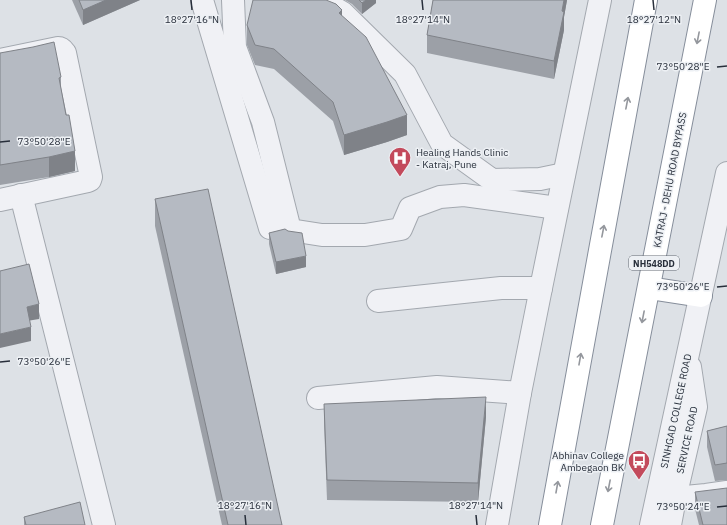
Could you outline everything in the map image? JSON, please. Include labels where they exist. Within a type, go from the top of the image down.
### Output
[{"type":"highway","points":[[550,525],[646,0]]},
{"type":"highway","name":"KATRAJ - DEHU ROAD BYPASS","points":[[602,525],[705,0]]},
{"type":"highway","points":[[648,288],[701,296]]},
{"type":"street","points":[[202,0],[270,228]]},
{"type":"street","points":[[233,0],[235,47],[263,122],[290,230],[322,235],[365,235],[401,229],[410,208],[440,196],[464,195],[557,208]]},
{"type":"street","points":[[321,0],[343,13],[405,74],[442,144],[492,180],[540,178],[564,174]]},
{"type":"street","points":[[497,525],[540,288],[600,0]]},
{"type":"street","points":[[0,60],[58,48],[63,50],[65,53],[91,177],[88,181],[0,200]]},
{"type":"street","points":[[701,296],[727,173]]},
{"type":"street","points":[[21,195],[104,525]]},
{"type":"street","points":[[378,301],[501,288],[540,288]]},
{"type":"street","name":"SINHGAD COLLEGE ROAD","points":[[651,525],[687,354],[701,296]]},
{"type":"street","name":"SERVICE ROAD","points":[[670,525],[696,407],[687,354]]},
{"type":"street","points":[[318,398],[437,387],[520,393]]},
{"type":"street","points":[[675,498],[706,496],[727,492]]},
{"type":"building","points":[[79,0],[106,0],[83,10]]},
{"type":"building","points":[[253,0],[326,0],[336,4],[342,10],[339,13],[366,37],[407,115],[344,135],[333,102],[274,49],[255,45],[247,25]]},
{"type":"building","points":[[359,0],[366,0],[362,3]]},
{"type":"building","points":[[433,0],[564,0],[562,11],[564,12],[554,61],[427,35]]},
{"type":"building","points":[[54,42],[61,77],[59,78],[66,115],[69,115],[75,151],[0,165],[0,53]]},
{"type":"building","points":[[208,189],[282,525],[228,525],[155,199]]},
{"type":"building","points":[[285,229],[288,231],[302,233],[306,256],[276,262],[269,233]]},
{"type":"building","points":[[29,264],[39,304],[27,307],[31,327],[0,334],[0,271]]},
{"type":"building","points":[[486,397],[478,483],[327,480],[324,404]]},
{"type":"building","points":[[727,426],[727,463],[715,465],[707,431]]},
{"type":"building","points":[[727,488],[727,525],[703,525],[695,492]]},
{"type":"building","points":[[80,502],[85,525],[26,525],[24,517]]},
{"type":"place","name":"Healing Hands Clinic - Katraj, Pune","points":[[400,178]]},
{"type":"place","name":"Abhinav College Ambegaon BK","points":[[639,480]]}]
